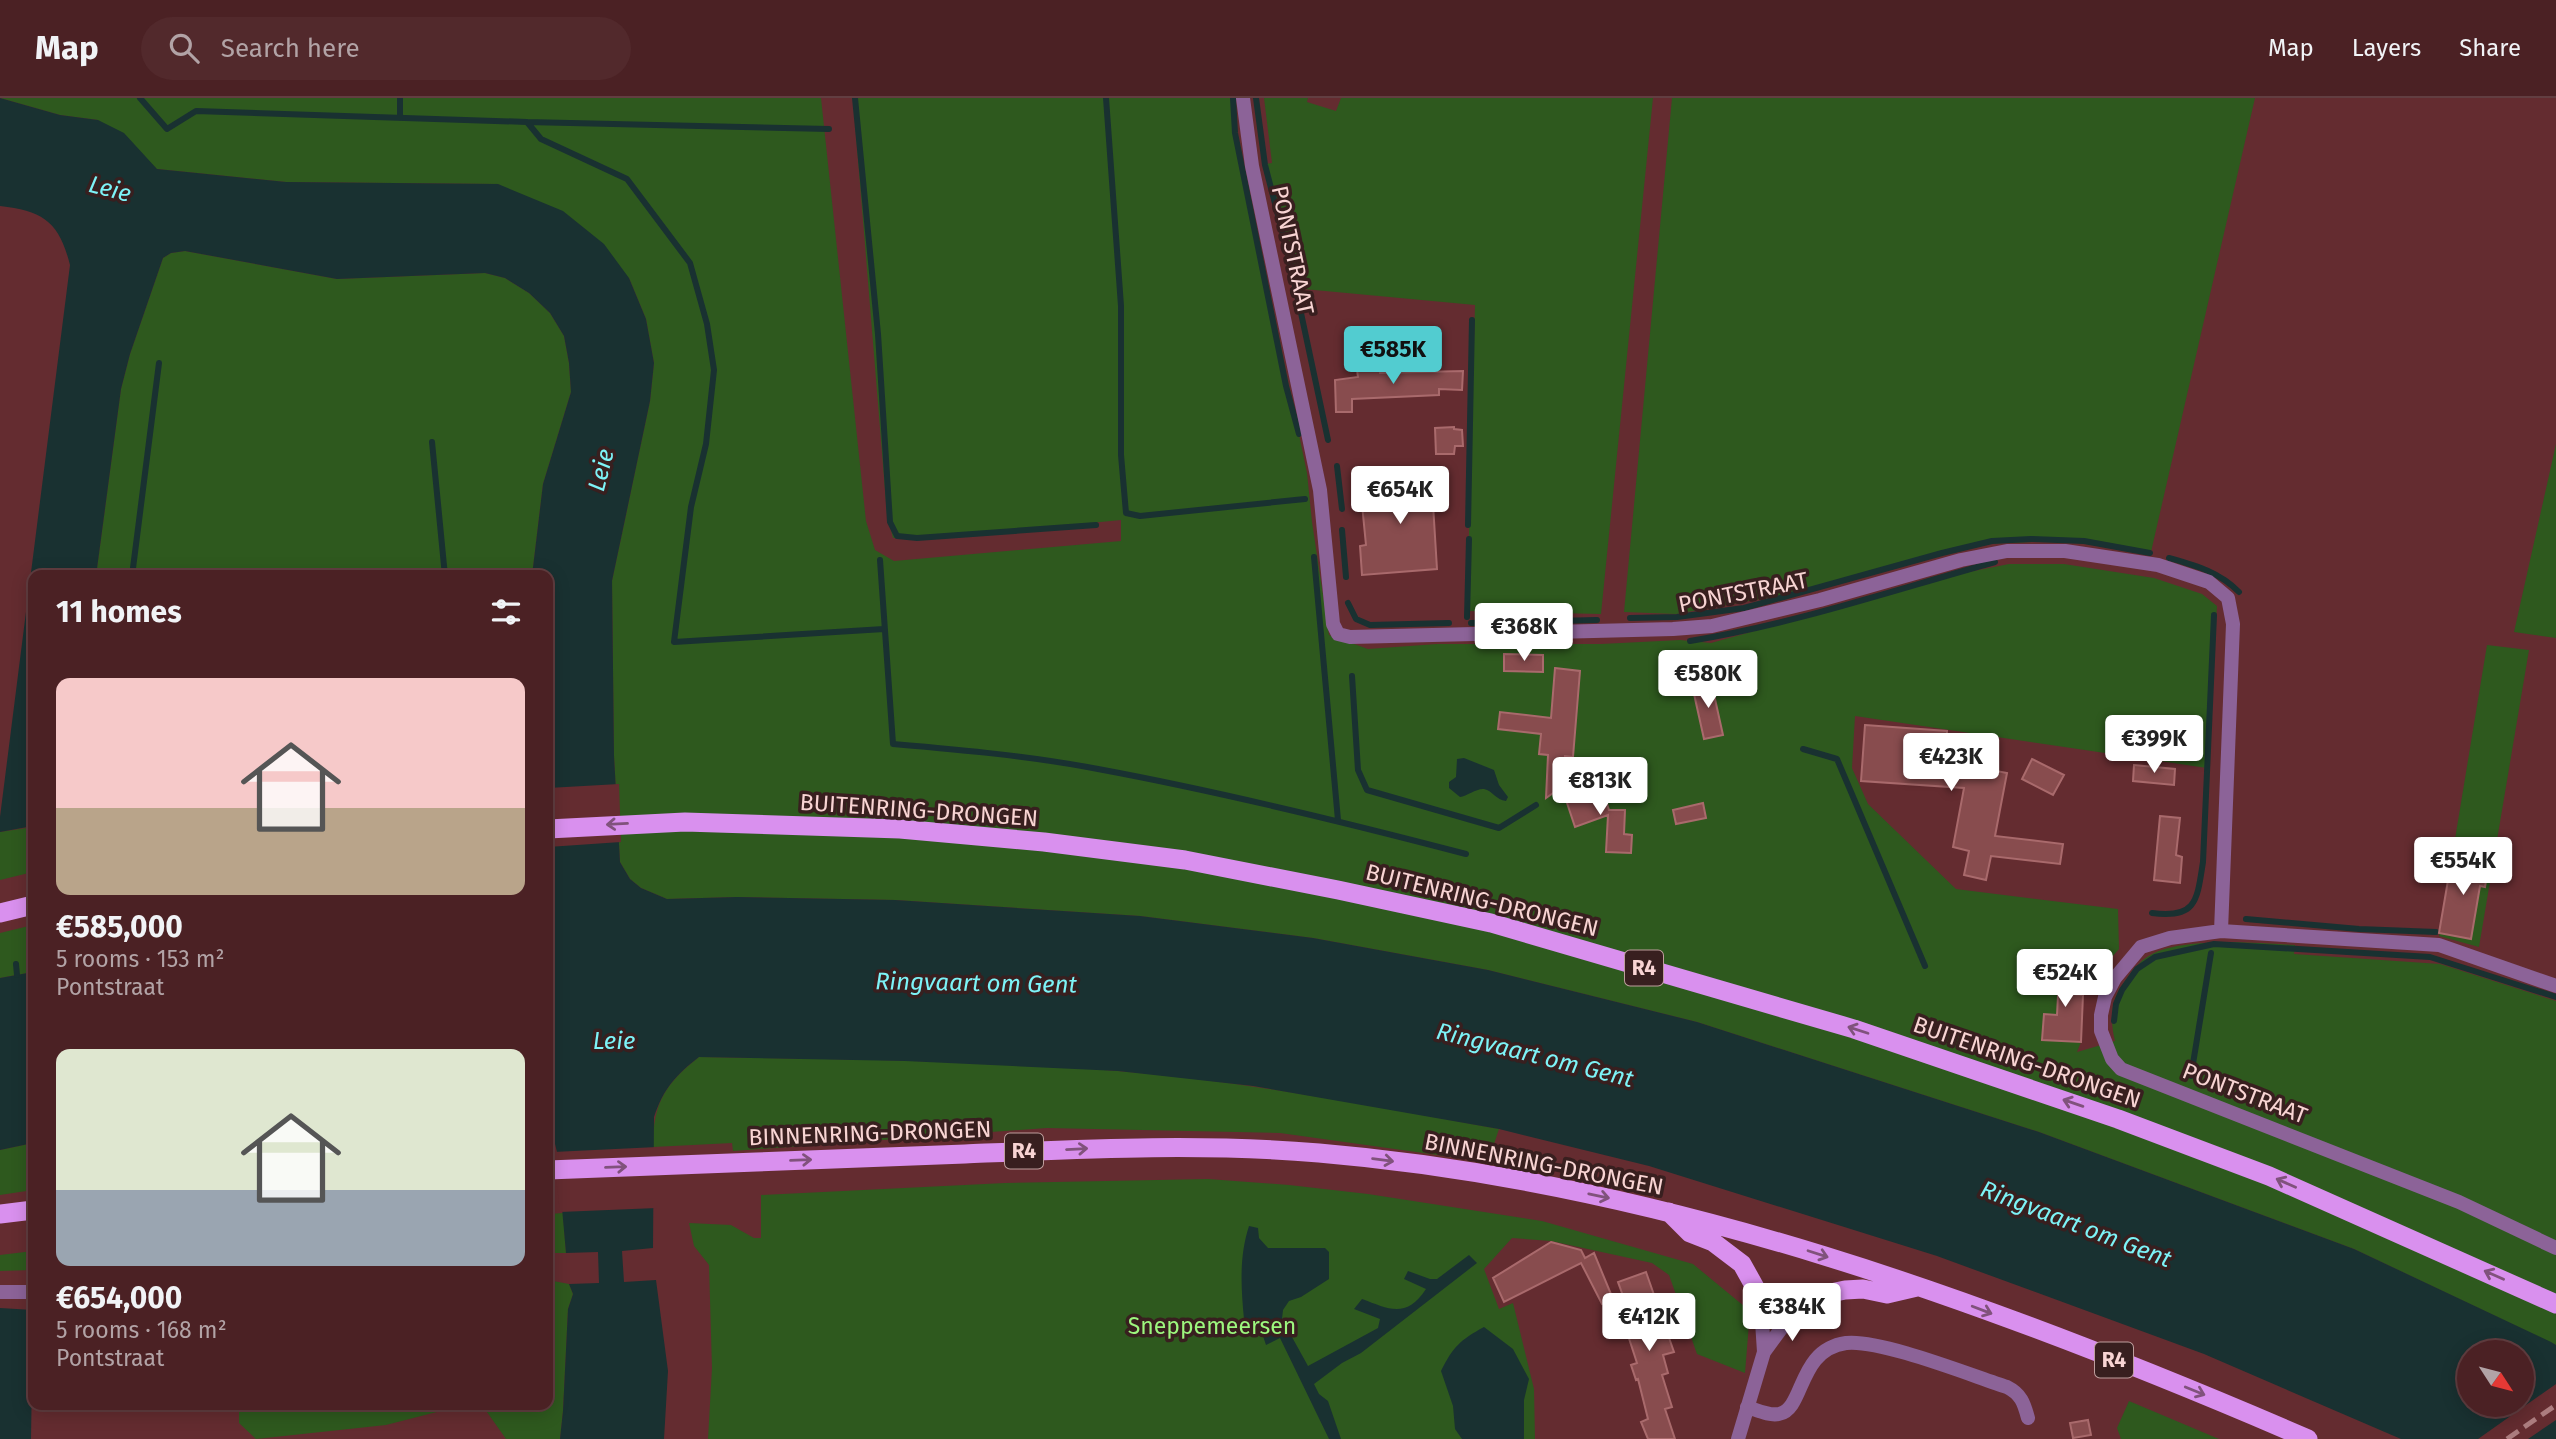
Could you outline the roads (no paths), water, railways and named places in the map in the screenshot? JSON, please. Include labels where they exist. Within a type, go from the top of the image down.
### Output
[{"type":"highway","name":"BUITENRING-DRONGEN","points":[[553,829],[685,822],[900,829],[1044,842],[1159,857],[1338,890],[1491,923],[1854,1029],[2118,1119],[2269,1176],[2556,1304]]},
{"type":"highway","points":[[0,913],[28,906]]},
{"type":"highway","name":"BINNENRING-DRONGEN","points":[[553,1170],[1119,1147],[1315,1153],[1400,1162],[1534,1182],[1668,1212],[1794,1246],[1918,1286],[2196,1391],[2308,1439]]},
{"type":"highway","points":[[0,1214],[28,1211]]},
{"type":"highway","points":[[1668,1212],[1690,1234],[1713,1242],[1742,1264],[1757,1291],[1761,1306]]},
{"type":"highway","points":[[1792,1314],[1826,1294],[1863,1289],[1886,1294],[1918,1286]]},
{"type":"street","name":"PONTSTRAAT","points":[[1243,98],[1252,166],[1320,491],[1333,624],[1338,634],[1350,637],[1712,626],[1821,600],[1961,560],[2007,551],[2065,551],[2158,565],[2187,574],[2209,582],[2228,598],[2233,624],[2221,931]]},
{"type":"street","name":"PONTSTRAAT","points":[[2556,986],[2439,945],[2221,931],[2170,938],[2141,947],[2115,978],[2105,997],[2101,1015],[2101,1031],[2109,1054],[2121,1069],[2459,1202],[2556,1248]]},
{"type":"street","points":[[0,1292],[28,1292]]},
{"type":"street","points":[[1761,1306],[1764,1352]]},
{"type":"street","points":[[1738,1439],[1764,1352],[1792,1314]]},
{"type":"street","points":[[1747,1407],[1778,1414],[1787,1410],[1794,1402],[1802,1380],[1815,1360],[1832,1347],[1847,1343],[1895,1351],[2007,1387],[2017,1392],[2023,1400],[2028,1418]]},
{"type":"water","points":[[0,98],[60,115],[98,120],[124,133],[157,169],[286,182],[498,184],[563,211],[604,244],[629,278],[646,319],[654,363],[650,401],[612,581],[614,756],[620,862],[630,879],[641,888],[667,899],[737,897],[895,900],[1140,916],[1313,938],[1488,970],[1697,1022],[2039,1132],[2354,1249],[2551,1342],[2556,1345],[2556,1439],[2401,1439],[2204,1354],[1937,1256],[1649,1166],[1499,1129],[1253,1086],[1118,1071],[905,1061],[699,1057],[671,1083],[654,1117],[653,1248],[622,1251],[624,1282],[656,1280],[668,1371],[664,1439],[560,1439],[568,1309],[573,1294],[569,1284],[599,1283],[598,1252],[566,1253],[557,1152],[553,1136],[553,570],[533,570],[543,484],[571,392],[564,336],[550,313],[529,293],[505,278],[485,273],[337,279],[185,251],[171,253],[163,258],[130,354],[121,389],[97,570],[31,570],[70,265],[55,229],[47,221],[28,211],[0,206]]},
{"type":"water","points":[[28,596],[28,827],[0,832],[0,817]]},
{"type":"water","points":[[1464,758],[1494,770],[1499,785],[1508,797],[1506,801],[1484,789],[1460,797],[1449,788],[1449,782],[1456,777],[1457,759]]},
{"type":"water","points":[[28,973],[28,1144],[0,1150],[0,978]]},
{"type":"water","points":[[1249,1226],[1258,1228],[1259,1238],[1268,1248],[1325,1248],[1329,1252],[1329,1279],[1301,1297],[1289,1301],[1283,1310],[1282,1319],[1308,1366],[1378,1328],[1380,1319],[1354,1309],[1362,1299],[1389,1308],[1404,1308],[1411,1305],[1426,1289],[1404,1279],[1408,1271],[1437,1279],[1469,1255],[1477,1263],[1361,1353],[1342,1363],[1314,1384],[1319,1394],[1328,1401],[1341,1439],[1329,1439],[1280,1338],[1266,1345],[1260,1327],[1244,1319],[1242,1261]]},
{"type":"water","points":[[0,1308],[28,1310],[28,1410],[31,1410],[31,1439],[0,1439]]},
{"type":"water","points":[[1484,1327],[1513,1349],[1529,1379],[1524,1400],[1524,1439],[1462,1439],[1455,1429],[1453,1406],[1441,1371],[1458,1345]]},
{"type":"waterway","points":[[140,98],[167,129],[196,111],[527,122],[541,139],[627,179],[690,263],[707,324],[714,370],[706,444],[691,507],[674,642],[884,629]]},
{"type":"waterway","points":[[400,98],[400,118]]},
{"type":"waterway","points":[[855,98],[878,334],[890,522],[897,536],[917,538],[1096,525]]},
{"type":"waterway","points":[[1106,98],[1121,306],[1121,455],[1126,513],[1140,516],[1305,499]]},
{"type":"waterway","points":[[1233,98],[1235,133],[1286,386],[1299,434]]},
{"type":"waterway","points":[[1256,98],[1265,165],[1291,265]]},
{"type":"waterway","points":[[527,122],[829,129]]},
{"type":"waterway","points":[[1294,280],[1328,440]]},
{"type":"waterway","points":[[1468,525],[1472,320]]},
{"type":"waterway","points":[[133,570],[159,363]]},
{"type":"waterway","points":[[432,442],[444,570]]},
{"type":"waterway","points":[[1337,466],[1342,509]]},
{"type":"waterway","points":[[1342,530],[1346,577]]},
{"type":"waterway","points":[[1467,617],[1469,539]]},
{"type":"waterway","points":[[1630,618],[1677,617],[1744,608],[1992,541],[2084,541],[2150,553]]},
{"type":"waterway","points":[[1314,557],[1338,820]]},
{"type":"waterway","points":[[2169,558],[2215,575],[2239,592]]},
{"type":"waterway","points":[[880,560],[893,744],[1073,764],[1283,808],[1466,854]]},
{"type":"waterway","points":[[1690,641],[1806,616],[1995,562]]},
{"type":"waterway","points":[[1348,603],[1356,619],[1370,625],[1449,623]]},
{"type":"waterway","points":[[2152,913],[2167,914],[2186,910],[2192,904],[2199,887],[2203,862],[2214,615]]},
{"type":"waterway","points":[[1471,623],[1597,620]]},
{"type":"waterway","points":[[1352,676],[1358,770],[1367,790],[1499,828],[1536,805]]},
{"type":"waterway","points":[[1803,749],[1837,759],[1925,966]]},
{"type":"waterway","points":[[2246,919],[2359,929],[2436,932]]},
{"type":"waterway","points":[[2114,1021],[2116,1004],[2122,990],[2137,969],[2155,957],[2214,944],[2430,957],[2556,997]]},
{"type":"waterway","points":[[2191,1076],[2211,953]]},
{"type":"waterway","points":[[16,964],[17,975]]},
{"type":"railway","points":[[2507,1439],[2556,1405]]},
{"type":"water label","name":"Leie","points":[[110,189]]},
{"type":"water label","name":"Leie","points":[[601,470]]},
{"type":"water label","name":"Ringvaart om Gent","points":[[976,983]]},
{"type":"water label","name":"Leie","points":[[614,1041]]},
{"type":"water label","name":"Ringvaart om Gent","points":[[1535,1055]]},
{"type":"water label","name":"Ringvaart om Gent","points":[[2076,1224]]},
{"type":"park label","name":"Sneppemeersen","points":[[1212,1326]]}]
